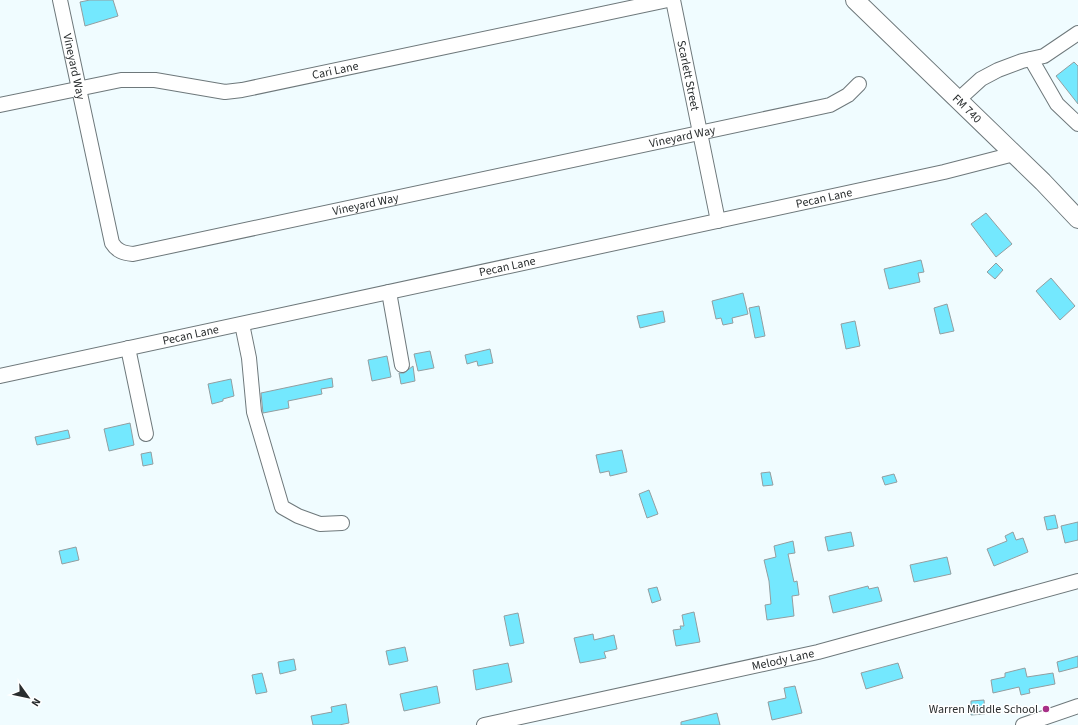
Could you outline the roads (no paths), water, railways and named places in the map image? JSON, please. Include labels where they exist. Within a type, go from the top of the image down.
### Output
[{"type":"main road","name":"FM 740","points":[[855,0],[1014,154],[1078,219]]},
{"type":"street","name":"Vineyard Way","points":[[60,0],[112,243],[120,252],[133,254],[830,105],[848,94],[859,84]]},
{"type":"street","name":"Cari Lane","points":[[0,105],[121,80],[155,80],[225,92],[242,90],[668,0]]},
{"type":"street","name":"Scarlett Street","points":[[673,0],[718,221]]},
{"type":"street","points":[[958,100],[980,79],[998,70],[1044,56],[1078,32]]},
{"type":"street","points":[[1031,59],[1058,104],[1078,124]]},
{"type":"street","name":"Pecan Lane","points":[[0,376],[944,172],[1014,154]]},
{"type":"street","points":[[389,292],[402,365]]},
{"type":"street","points":[[242,324],[249,358],[254,412],[282,507],[298,516],[320,524],[342,523]]},
{"type":"street","points":[[128,348],[146,434]]},
{"type":"street","name":"Melody Lane","points":[[484,725],[818,652],[1078,581]]},
{"type":"street","points":[[1023,725],[1078,706]]},
{"type":"place","name":"Warren Middle School","points":[[1046,709]]}]
